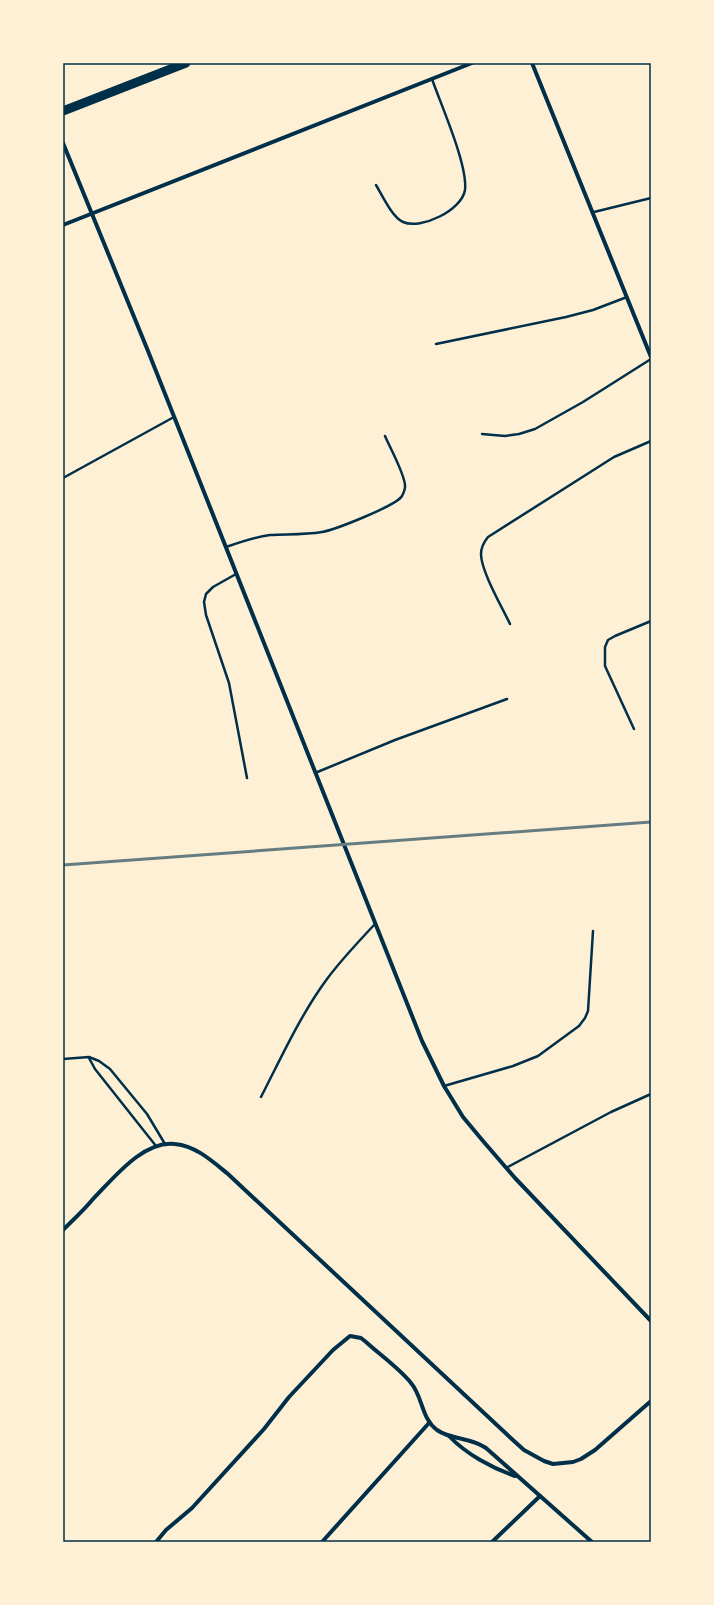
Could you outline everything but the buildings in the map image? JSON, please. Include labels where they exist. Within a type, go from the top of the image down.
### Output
[{"type":"highway","points":[[63,111],[186,63]]},
{"type":"street","points":[[63,225],[472,63]]},
{"type":"street","points":[[532,63],[594,212],[651,358]]},
{"type":"street","points":[[63,143],[226,547],[422,1041],[444,1086],[463,1117],[506,1168],[651,1321]]},
{"type":"street","points":[[63,1230],[125,1167],[140,1155],[156,1147],[173,1144],[190,1148],[214,1162],[514,1440],[534,1456],[553,1464],[564,1464],[581,1459],[594,1450],[651,1401]]},
{"type":"street","points":[[156,1542],[166,1530],[192,1508],[264,1429],[289,1397],[333,1350],[350,1336],[361,1338],[408,1380],[416,1392],[429,1423],[438,1431],[449,1436],[468,1439],[480,1444],[498,1458],[592,1542]]},
{"type":"street","points":[[322,1542],[429,1423]]},
{"type":"street","points":[[449,1436],[457,1444],[478,1458],[517,1476]]},
{"type":"street","points":[[492,1542],[540,1496]]},
{"type":"lane","points":[[376,185],[393,213],[402,222],[412,224],[424,222],[440,216],[455,207],[461,199],[465,190],[462,166],[432,79]]},
{"type":"lane","points":[[594,212],[651,198]]},
{"type":"lane","points":[[436,344],[566,317],[593,310],[627,297]]},
{"type":"lane","points":[[482,434],[505,436],[519,434],[535,429],[583,402],[651,358]]},
{"type":"lane","points":[[63,478],[174,417]]},
{"type":"lane","points":[[226,547],[270,535],[303,535],[324,532],[359,519],[394,503],[402,496],[405,487],[401,472],[385,436]]},
{"type":"lane","points":[[510,624],[491,585],[482,560],[482,546],[488,537],[614,458],[651,441]]},
{"type":"lane","points":[[236,574],[213,587],[206,594],[204,602],[206,615],[229,683],[247,778]]},
{"type":"lane","points":[[634,729],[605,666],[605,647],[608,640],[615,636],[651,621]]},
{"type":"lane","points":[[315,773],[395,740],[507,699]]},
{"type":"lane","points":[[261,1096],[308,1008],[326,980],[375,924]]},
{"type":"lane","points":[[444,1086],[513,1066],[538,1056],[579,1026],[588,1011],[592,931]]},
{"type":"lane","points":[[63,1060],[89,1058],[99,1061],[110,1069],[147,1114],[166,1145]]},
{"type":"lane","points":[[89,1058],[95,1069],[156,1147]]},
{"type":"lane","points":[[506,1168],[584,1126],[651,1094]]},
{"type":"railway","points":[[63,865],[651,822]]}]
